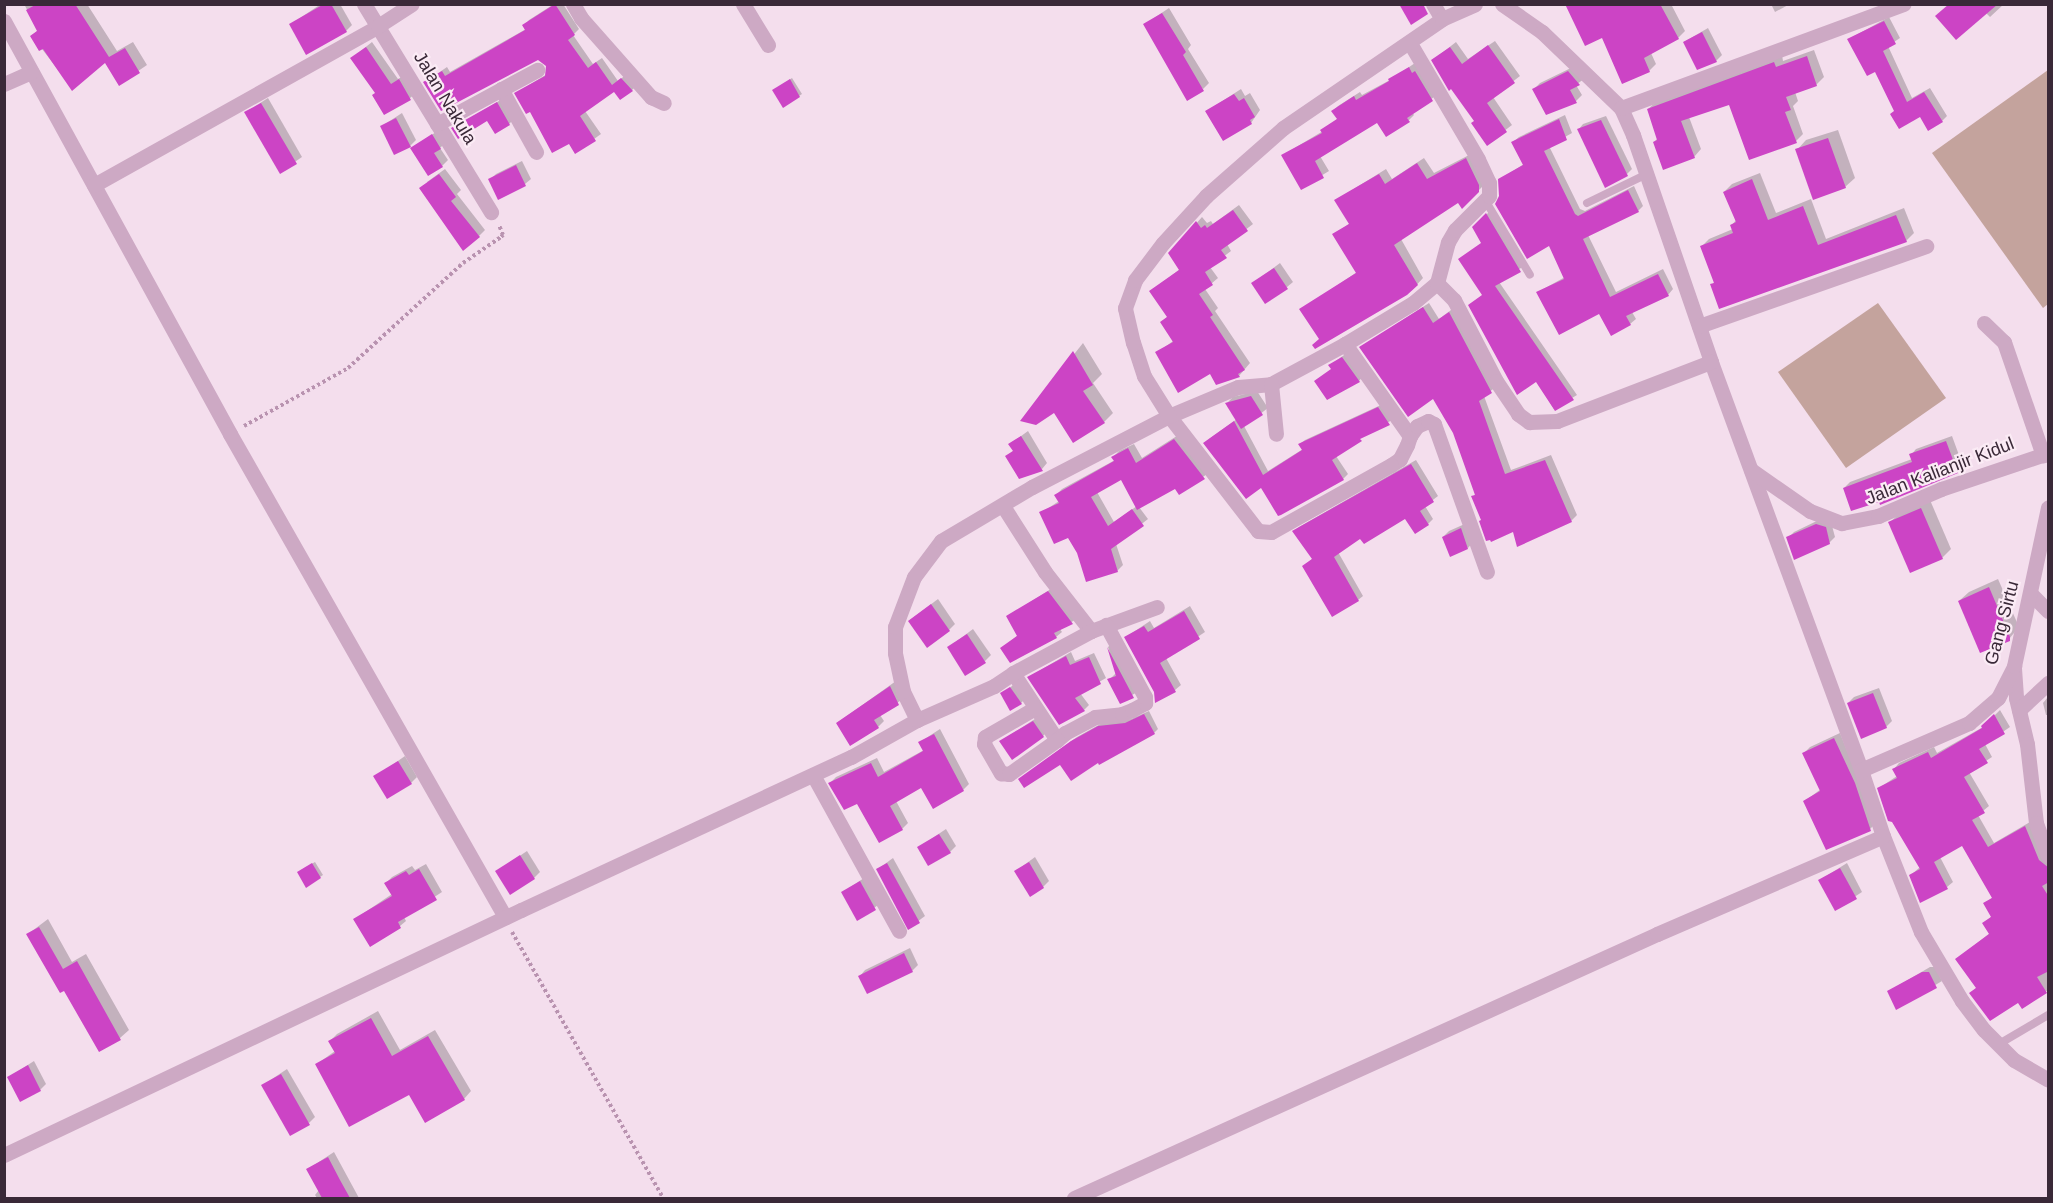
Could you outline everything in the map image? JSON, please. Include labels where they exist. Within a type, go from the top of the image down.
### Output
[{"type":"street","name":"Jalan Nakula","points":[[364,4],[491,212]]},
{"type":"street","points":[[94,185],[378,26],[412,4]]},
{"type":"street","points":[[573,4],[581,18],[651,97],[664,103]]},
{"type":"street","points":[[743,4],[768,45]]},
{"type":"street","points":[[1433,4],[1442,19]]},
{"type":"street","points":[[1475,4],[1442,19],[1283,128],[1206,196],[1163,243],[1136,280],[1125,308],[1132,342],[1144,376],[1169,416],[1251,523],[1264,533],[1271,532],[1400,459],[1417,426],[1428,421],[1434,424],[1487,572]]},
{"type":"street","points":[[1502,4],[1542,32],[1621,108],[1647,174],[1711,362],[1862,770],[1883,836],[1917,923],[1938,964],[1962,1001],[2014,1060],[2049,1080]]},
{"type":"street","points":[[1621,108],[1903,4]]},
{"type":"street","points":[[4,21],[230,434],[505,917]]},
{"type":"street","points":[[916,720],[903,691],[895,653],[895,627],[914,576],[941,541],[1032,487],[1169,416],[1238,387],[1271,384],[1405,308],[1437,283],[1448,242],[1455,230],[1485,200],[1490,189],[1478,159],[1410,43]]},
{"type":"street","points":[[437,124],[537,70]]},
{"type":"street","points":[[4,84],[31,72]]},
{"type":"street","points":[[501,89],[536,152]]},
{"type":"street","points":[[1699,326],[1926,246]]},
{"type":"street","points":[[1437,283],[1454,300],[1502,389],[1518,414],[1529,422],[1557,421],[1711,362]]},
{"type":"street","points":[[1984,323],[2004,342],[2046,454]]},
{"type":"street","points":[[1345,344],[1410,436]]},
{"type":"street","points":[[1271,384],[1276,434]]},
{"type":"street","name":"Jalan Kalianjir Kidul","points":[[1751,470],[1810,511],[1842,523],[1878,516],[1941,489],[2046,454]]},
{"type":"street","points":[[1003,506],[1045,572],[1091,631]]},
{"type":"street","name":"Gang Sirtu","points":[[1862,770],[1969,723],[1998,698],[2014,666],[2049,508]]},
{"type":"street","points":[[2031,594],[2049,611]]},
{"type":"street","points":[[4,1155],[505,917],[813,775],[916,720],[968,699],[1091,631],[1157,607]]},
{"type":"street","points":[[1035,708],[986,737],[984,744],[1000,773],[1009,774],[1065,733],[1095,717],[1122,714],[1145,703],[1145,697],[1106,625]]},
{"type":"street","points":[[2014,666],[2036,823],[2049,855]]},
{"type":"street","points":[[1012,673],[1057,740]]},
{"type":"street","points":[[2019,710],[2049,682]]},
{"type":"street","points":[[813,775],[899,931]]},
{"type":"street","points":[[2032,786],[2049,784]]},
{"type":"street","points":[[1074,1198],[1657,934],[1883,836]]},
{"type":"lane","points":[[1587,203],[1647,174]]},
{"type":"lane","points":[[1485,200],[1530,275]]},
{"type":"lane","points":[[1999,1044],[2049,1015]]},
{"type":"path","points":[[230,434],[348,369],[463,263],[503,235],[491,212]]},
{"type":"path","points":[[505,917],[663,1198]]},
{"type":"shaded area","points":[[2048,70],[2048,304],[2043,308],[1932,153]]},
{"type":"shaded area","points":[[1878,303],[1946,398],[1846,468],[1778,372]]},
{"type":"building","points":[[37,4],[75,4],[109,57],[125,48],[140,73],[119,86],[105,63],[72,91],[43,49],[39,51],[30,36],[37,31],[26,10]]},
{"type":"building","points":[[324,4],[331,4],[347,32],[306,55],[289,24]]},
{"type":"building","points":[[555,4],[575,35],[568,40],[588,68],[596,62],[612,85],[621,78],[633,91],[620,100],[614,92],[580,116],[596,141],[575,154],[569,144],[552,153],[530,112],[526,114],[514,93],[545,76],[546,66],[538,60],[441,111],[423,82],[442,71],[445,76],[525,30],[522,25]]},
{"type":"building","points":[[1399,4],[1423,4],[1428,14],[1411,25]]},
{"type":"building","points":[[1565,4],[1660,4],[1679,39],[1644,58],[1650,72],[1622,84],[1602,38],[1585,46]]},
{"type":"building","points":[[1949,4],[1998,4],[1956,40],[1935,16]]},
{"type":"building","points":[[1162,13],[1186,52],[1183,55],[1204,91],[1187,101],[1143,24]]},
{"type":"building","points":[[1884,21],[1896,44],[1883,51],[1907,102],[1924,92],[1943,122],[1928,131],[1920,117],[1899,129],[1890,114],[1894,111],[1875,72],[1867,76],[1847,39]]},
{"type":"building","points":[[1702,32],[1717,62],[1697,70],[1683,42]]},
{"type":"building","points":[[1488,45],[1515,83],[1487,103],[1507,132],[1487,146],[1471,123],[1474,121],[1451,89],[1449,91],[1431,60],[1450,47],[1462,64]]},
{"type":"building","points":[[366,47],[391,84],[399,79],[411,100],[384,115],[372,95],[375,93],[350,58]]},
{"type":"building","points":[[1807,56],[1817,86],[1786,97],[1791,110],[1785,112],[1797,143],[1749,160],[1729,105],[1681,121],[1695,158],[1663,170],[1653,142],[1657,140],[1647,109],[1774,62],[1776,67]]},
{"type":"building","points":[[1409,67],[1412,73],[1415,71],[1433,101],[1407,118],[1410,122],[1386,137],[1377,123],[1315,161],[1324,178],[1301,190],[1281,155],[1322,133],[1320,130],[1337,119],[1331,111],[1354,96],[1356,100]]},
{"type":"building","points":[[1568,71],[1580,85],[1570,90],[1577,103],[1546,115],[1532,89]]},
{"type":"building","points":[[790,79],[800,97],[783,108],[772,90]]},
{"type":"building","points":[[1234,94],[1239,101],[1244,98],[1255,117],[1250,120],[1252,124],[1223,141],[1205,111]]},
{"type":"building","points":[[497,102],[510,125],[495,134],[487,121],[458,139],[451,128]]},
{"type":"building","points":[[261,103],[297,164],[280,174],[244,112]]},
{"type":"building","points":[[396,118],[411,147],[394,155],[380,126]]},
{"type":"building","points":[[1559,119],[1567,140],[1544,151],[1575,214],[1578,216],[1628,190],[1639,212],[1583,239],[1610,297],[1658,274],[1669,296],[1626,316],[1631,325],[1611,336],[1599,314],[1559,335],[1536,292],[1564,279],[1549,246],[1527,259],[1495,204],[1499,196],[1498,179],[1523,165],[1511,142]]},
{"type":"building","points":[[1601,120],[1628,176],[1605,188],[1577,129]]},
{"type":"building","points":[[432,134],[441,149],[434,153],[443,167],[428,176],[410,148]]},
{"type":"building","points":[[1828,138],[1846,188],[1813,200],[1795,149]]},
{"type":"building","points":[[1466,158],[1479,185],[1479,192],[1462,209],[1458,203],[1394,245],[1418,285],[1407,295],[1315,349],[1312,345],[1319,339],[1299,309],[1356,273],[1332,234],[1349,224],[1334,200],[1379,174],[1385,184],[1417,163],[1427,179]]},
{"type":"building","points":[[516,165],[526,186],[498,200],[488,179]]},
{"type":"building","points":[[439,174],[456,197],[451,201],[480,237],[463,251],[419,188]]},
{"type":"building","points":[[1752,179],[1768,220],[1803,206],[1818,245],[1896,215],[1907,242],[1719,309],[1710,284],[1714,283],[1700,246],[1733,233],[1730,225],[1736,222],[1723,192]]},
{"type":"building","points":[[1233,210],[1248,231],[1221,250],[1227,258],[1205,272],[1213,285],[1199,294],[1213,315],[1210,317],[1245,370],[1238,374],[1240,377],[1216,385],[1210,374],[1178,393],[1155,352],[1173,342],[1160,322],[1167,317],[1149,291],[1179,270],[1168,253],[1196,221],[1201,228],[1205,225],[1207,228]]},
{"type":"building","points":[[1486,213],[1521,272],[1495,286],[1574,400],[1555,411],[1536,382],[1517,395],[1468,305],[1482,295],[1458,259],[1481,243],[1472,227]]},
{"type":"building","points":[[1274,268],[1288,289],[1265,304],[1251,283]]},
{"type":"building","points":[[1423,307],[1433,323],[1449,312],[1492,393],[1479,401],[1505,474],[1545,460],[1572,522],[1517,547],[1513,532],[1491,542],[1486,541],[1479,521],[1481,520],[1471,496],[1475,495],[1453,433],[1433,399],[1408,417],[1359,347]]},
{"type":"building","points":[[1073,351],[1093,385],[1083,391],[1105,423],[1073,443],[1054,413],[1036,425],[1020,421]]},
{"type":"building","points":[[1342,357],[1360,382],[1327,400],[1314,381],[1331,369],[1328,365]]},
{"type":"building","points":[[1251,396],[1263,415],[1241,429],[1225,403]]},
{"type":"building","points":[[1378,407],[1390,425],[1360,439],[1362,441],[1332,460],[1344,480],[1278,516],[1261,488],[1246,499],[1203,443],[1234,421],[1263,475],[1302,450],[1298,444]]},
{"type":"building","points":[[1021,436],[1043,471],[1019,479],[1005,456],[1013,451],[1008,444]]},
{"type":"building","points":[[1174,439],[1205,479],[1179,495],[1175,489],[1137,510],[1121,480],[1091,497],[1108,526],[1132,509],[1144,526],[1111,549],[1118,572],[1086,582],[1077,553],[1068,538],[1054,544],[1039,512],[1059,503],[1054,495],[1114,461],[1111,457],[1128,448],[1136,463]]},
{"type":"building","points":[[1946,441],[1958,473],[1880,505],[1879,502],[1851,511],[1843,488],[1912,462],[1909,454]]},
{"type":"building","points":[[1411,464],[1434,502],[1420,511],[1429,525],[1415,534],[1405,519],[1364,544],[1360,539],[1334,557],[1359,601],[1332,617],[1302,566],[1312,559],[1292,531]]},
{"type":"building","points":[[1921,508],[1943,559],[1910,573],[1888,522]]},
{"type":"building","points":[[1816,524],[1826,527],[1830,544],[1794,560],[1786,537]]},
{"type":"building","points":[[1461,528],[1468,549],[1450,557],[1442,537]]},
{"type":"building","points":[[1989,587],[2010,641],[1980,653],[1958,601]]},
{"type":"building","points":[[1048,591],[1073,624],[1054,633],[1057,638],[1010,663],[1000,648],[1017,636],[1006,616]]},
{"type":"building","points":[[931,604],[950,631],[927,648],[908,621]]},
{"type":"building","points":[[1184,611],[1200,639],[1160,663],[1176,692],[1155,703],[1154,692],[1124,637],[1144,626],[1148,632]]},
{"type":"building","points":[[967,634],[986,663],[965,676],[947,647]]},
{"type":"building","points":[[1107,647],[1134,698],[1120,704],[1107,679],[1116,676]]},
{"type":"building","points":[[1066,656],[1070,665],[1089,657],[1101,684],[1075,698],[1085,711],[1059,725],[1027,677]]},
{"type":"building","points":[[890,686],[899,705],[874,720],[879,728],[850,746],[836,723]]},
{"type":"building","points":[[1010,687],[1022,704],[1010,711],[1000,693]]},
{"type":"building","points":[[1873,693],[1887,728],[1861,739],[1847,703]]},
{"type":"building","points":[[1144,714],[1155,734],[1099,765],[1098,763],[1071,781],[1060,765],[1024,788],[1018,779],[1071,741],[1098,726],[1125,723]]},
{"type":"building","points":[[1994,714],[2005,734],[1979,749],[1988,763],[1964,777],[1985,813],[1972,820],[1988,847],[2025,826],[2039,860],[2049,868],[2049,882],[2042,886],[2049,897],[2049,971],[2037,977],[2047,993],[2022,1009],[2018,1003],[1990,1021],[1969,993],[1976,988],[1955,959],[1989,934],[1982,923],[1991,917],[1983,903],[1992,898],[1962,846],[1934,862],[1948,889],[1920,903],[1909,875],[1920,869],[1892,822],[1888,821],[1877,788],[1897,778],[1892,769],[1928,752],[1931,758],[1982,728],[1981,726]]},
{"type":"building","points":[[1033,721],[1044,737],[1012,760],[999,741]]},
{"type":"building","points":[[934,734],[964,791],[933,809],[921,788],[890,806],[903,830],[879,843],[857,804],[844,810],[828,783],[871,763],[878,777],[923,751],[918,742]]},
{"type":"building","points":[[1834,738],[1855,783],[1871,831],[1826,850],[1803,801],[1820,791],[1802,753]]},
{"type":"building","points":[[398,761],[412,784],[387,799],[373,776]]},
{"type":"building","points":[[939,834],[951,853],[928,866],[917,847]]},
{"type":"building","points":[[520,855],[535,879],[510,895],[495,871]]},
{"type":"building","points":[[1029,862],[1044,888],[1030,897],[1014,871]]},
{"type":"building","points":[[312,863],[321,878],[306,888],[297,872]]},
{"type":"building","points":[[887,863],[920,923],[908,930],[876,869]]},
{"type":"building","points":[[1840,868],[1857,899],[1835,911],[1818,880]]},
{"type":"building","points":[[419,869],[437,900],[398,922],[401,928],[370,947],[353,919],[392,896],[384,883],[406,871],[409,875]]},
{"type":"building","points":[[860,881],[876,910],[857,921],[841,892]]},
{"type":"building","points":[[39,927],[63,969],[77,961],[121,1040],[99,1052],[64,991],[60,993],[26,934]]},
{"type":"building","points":[[904,953],[913,972],[867,994],[858,976]]},
{"type":"building","points":[[1922,972],[1929,972],[1937,988],[1896,1010],[1887,991]]},
{"type":"building","points":[[371,1018],[392,1056],[428,1036],[465,1100],[425,1123],[409,1095],[349,1127],[315,1064],[335,1053],[328,1041]]},
{"type":"building","points":[[28,1065],[41,1091],[20,1102],[7,1077]]},
{"type":"building","points":[[281,1074],[310,1125],[290,1136],[261,1085]]},
{"type":"building","points":[[328,1157],[350,1198],[322,1198],[306,1169]]}]
